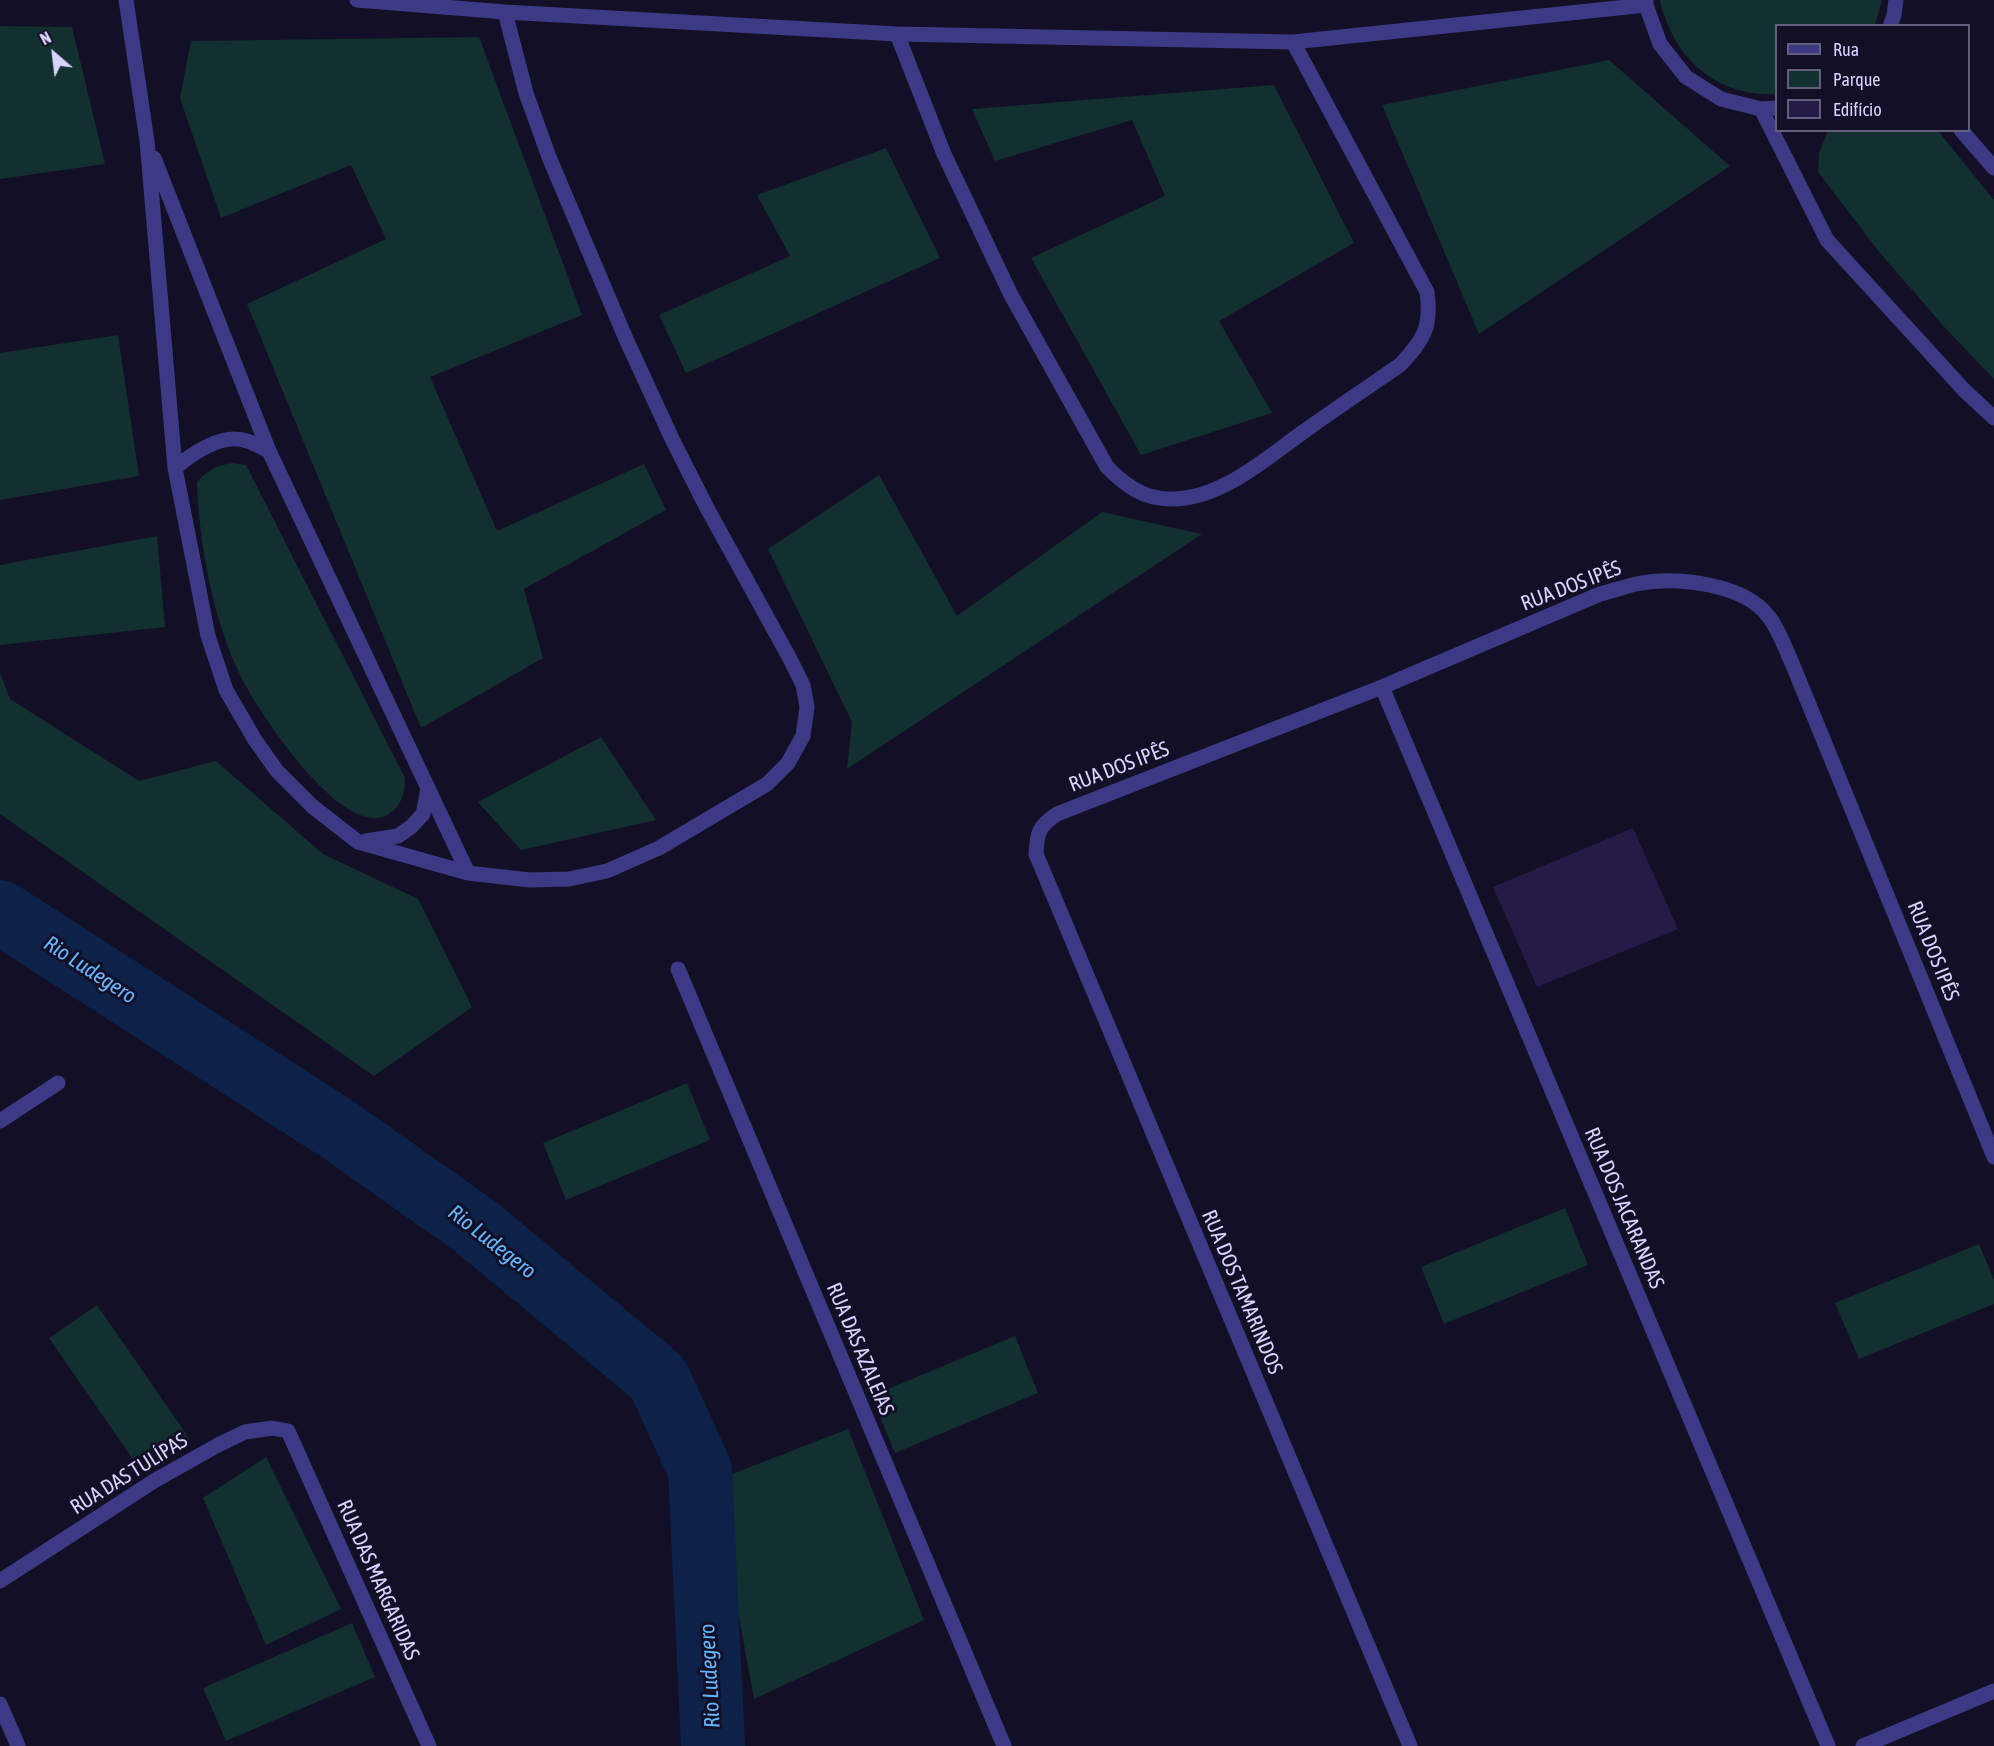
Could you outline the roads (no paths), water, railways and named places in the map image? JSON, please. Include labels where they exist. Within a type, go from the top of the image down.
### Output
[{"type":"street","points":[[126,0],[147,141],[175,468],[207,636],[226,690],[255,740],[277,771],[312,806],[358,842],[468,873],[530,880],[568,879],[607,871],[659,848],[767,784],[788,763],[803,736],[807,707],[803,685],[707,508],[626,339],[549,157],[526,93],[505,12]]},
{"type":"street","points":[[357,0],[505,12],[897,34],[1293,42],[1646,2],[1660,44],[1686,77],[1721,99],[1769,108]]},
{"type":"street","points":[[1891,24],[1896,0]]},
{"type":"street","points":[[897,34],[944,154],[1011,295],[1107,467],[1125,485],[1152,497],[1171,499],[1204,494],[1236,478],[1400,365],[1419,344],[1427,324],[1429,310],[1427,292],[1293,42]]},
{"type":"street","points":[[1780,132],[1827,240],[1964,390],[1994,418]]},
{"type":"street","points":[[1962,132],[1994,168]]},
{"type":"street","points":[[147,141],[269,451],[468,873]]},
{"type":"street","points":[[175,468],[191,454],[228,439],[246,440],[269,451]]},
{"type":"street","name":"RUA DOS IPÊS","points":[[1035,854],[1036,834],[1057,814],[1382,687],[1600,594],[1638,584],[1677,581],[1717,586],[1748,599],[1769,616],[1792,663],[1994,1157]]},
{"type":"street","name":"RUA DOS JACARANDAS","points":[[1382,687],[1828,1746]]},
{"type":"street","points":[[358,842],[398,836],[411,827],[423,814],[428,789]]},
{"type":"street","name":"RUA DOS TAMARINDOS","points":[[1035,854],[1410,1746]]},
{"type":"street","name":"RUA DAS AZALEIAS","points":[[678,969],[1004,1746]]},
{"type":"street","points":[[0,1121],[58,1083]]},
{"type":"street","name":"RUA DAS TULÍPAS","points":[[0,1581],[154,1481],[218,1445],[245,1432],[272,1428],[288,1431]]},
{"type":"street","name":"RUA DAS MARGARIDAS","points":[[288,1431],[429,1746]]},
{"type":"street","points":[[1863,1746],[1994,1692]]},
{"type":"street","points":[[0,1704],[18,1746]]},
{"type":"waterway","name":"Rio Ludegero","points":[[0,912],[339,1130],[476,1227],[658,1378],[700,1470],[713,1746]]}]
